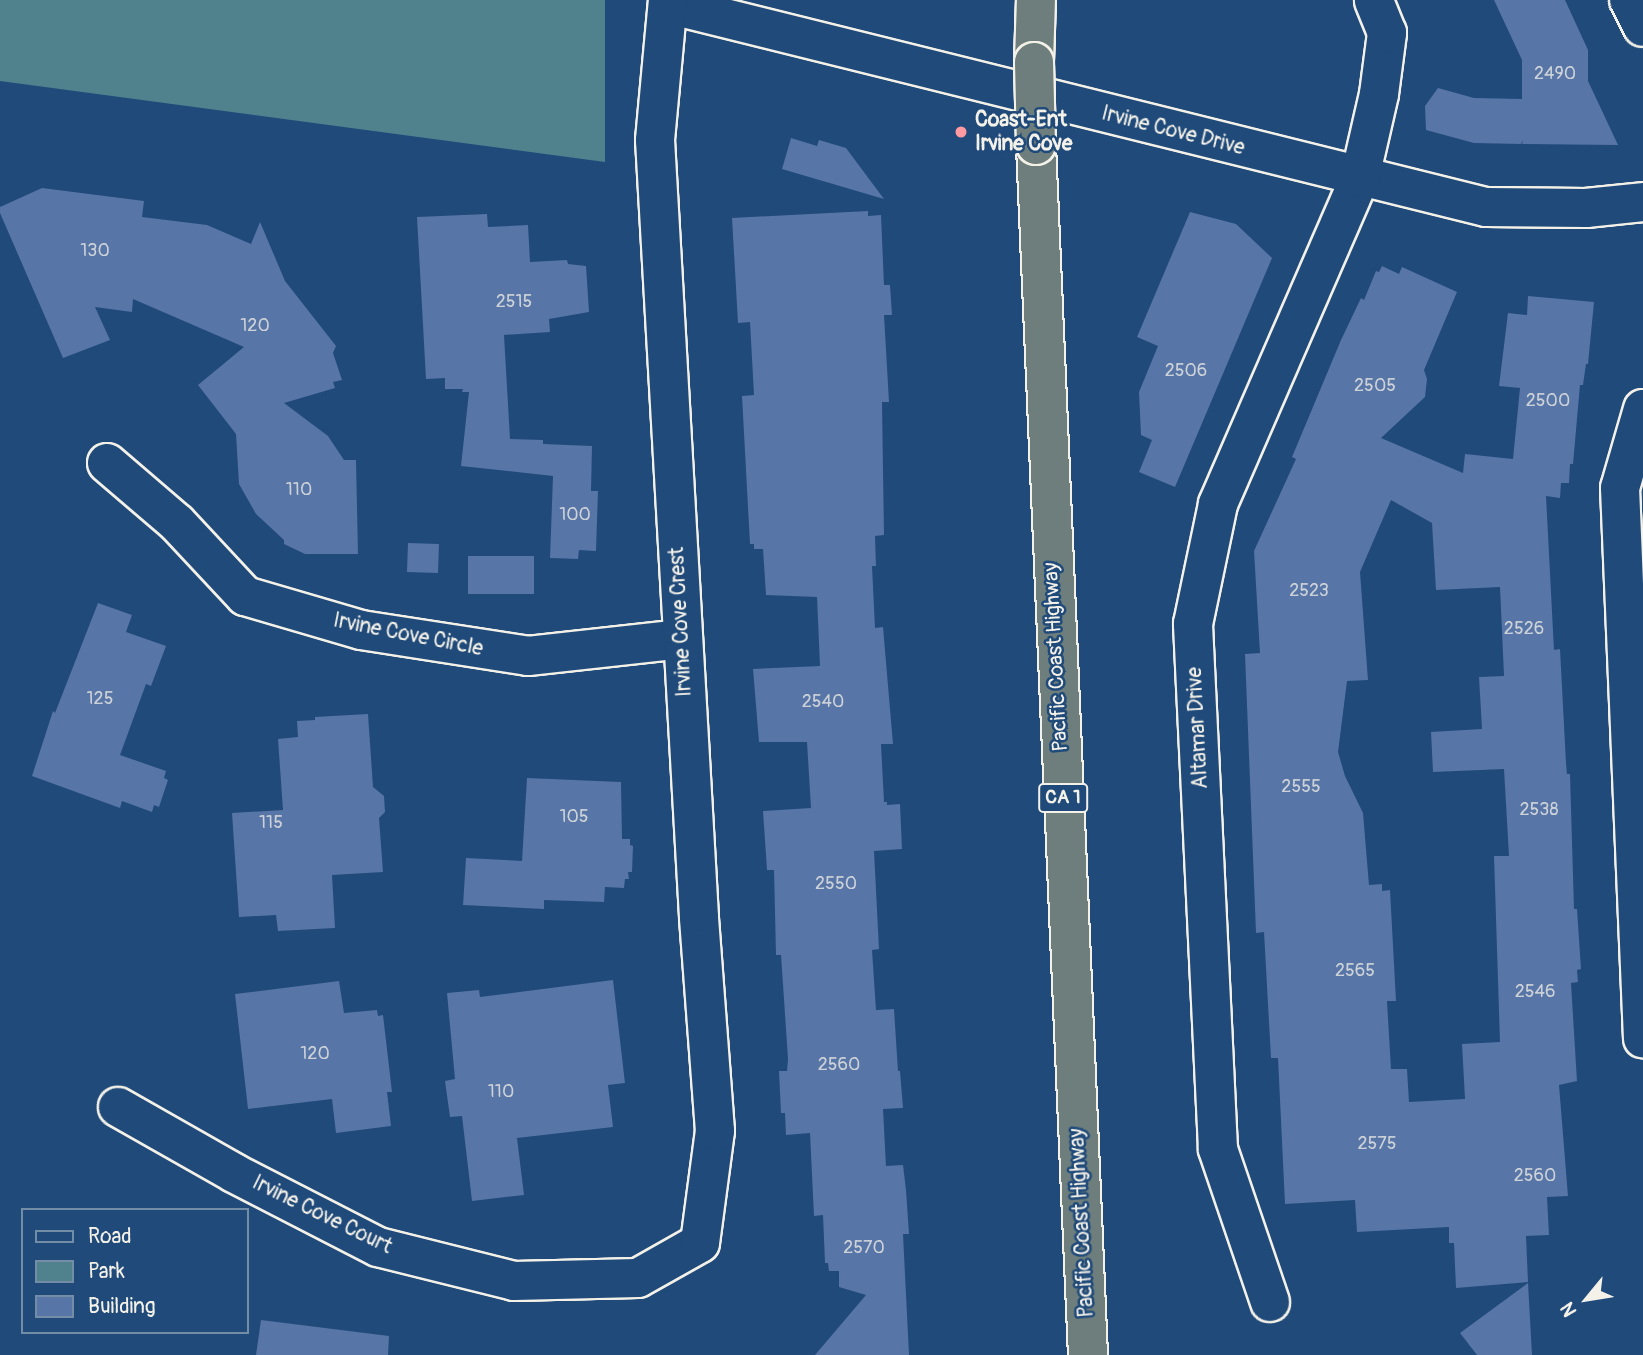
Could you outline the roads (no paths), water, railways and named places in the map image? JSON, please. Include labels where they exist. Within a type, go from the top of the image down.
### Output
[{"type":"highway","name":"Pacific Coast Highway","points":[[1036,0],[1036,145],[1088,1355]]},
{"type":"highway","points":[[1034,51],[1063,0]]},
{"type":"street","name":"Altamar Drive","points":[[1270,1302],[1218,1149],[1193,624],[1217,504],[1360,177],[1380,94],[1387,33],[1374,0]]},
{"type":"street","points":[[1629,0],[1643,27]]},
{"type":"street","name":"Irvine Cove Drive","points":[[668,2],[1486,207],[1586,208],[1643,202]]},
{"type":"street","name":"Irvine Cove Crest","points":[[668,2],[655,140],[682,639],[715,1131],[700,1244]]},
{"type":"street","points":[[1643,409],[1620,488],[1643,1039]]},
{"type":"street","name":"Irvine Cove Circle","points":[[107,463],[177,523],[245,596],[361,631],[528,656],[682,639]]},
{"type":"street","name":"Irvine Cove Court","points":[[118,1107],[234,1172],[378,1247],[514,1281],[638,1278],[700,1244]]},
{"type":"place","name":"Coast-Ent Irvine Cove","points":[[961,132]]}]
